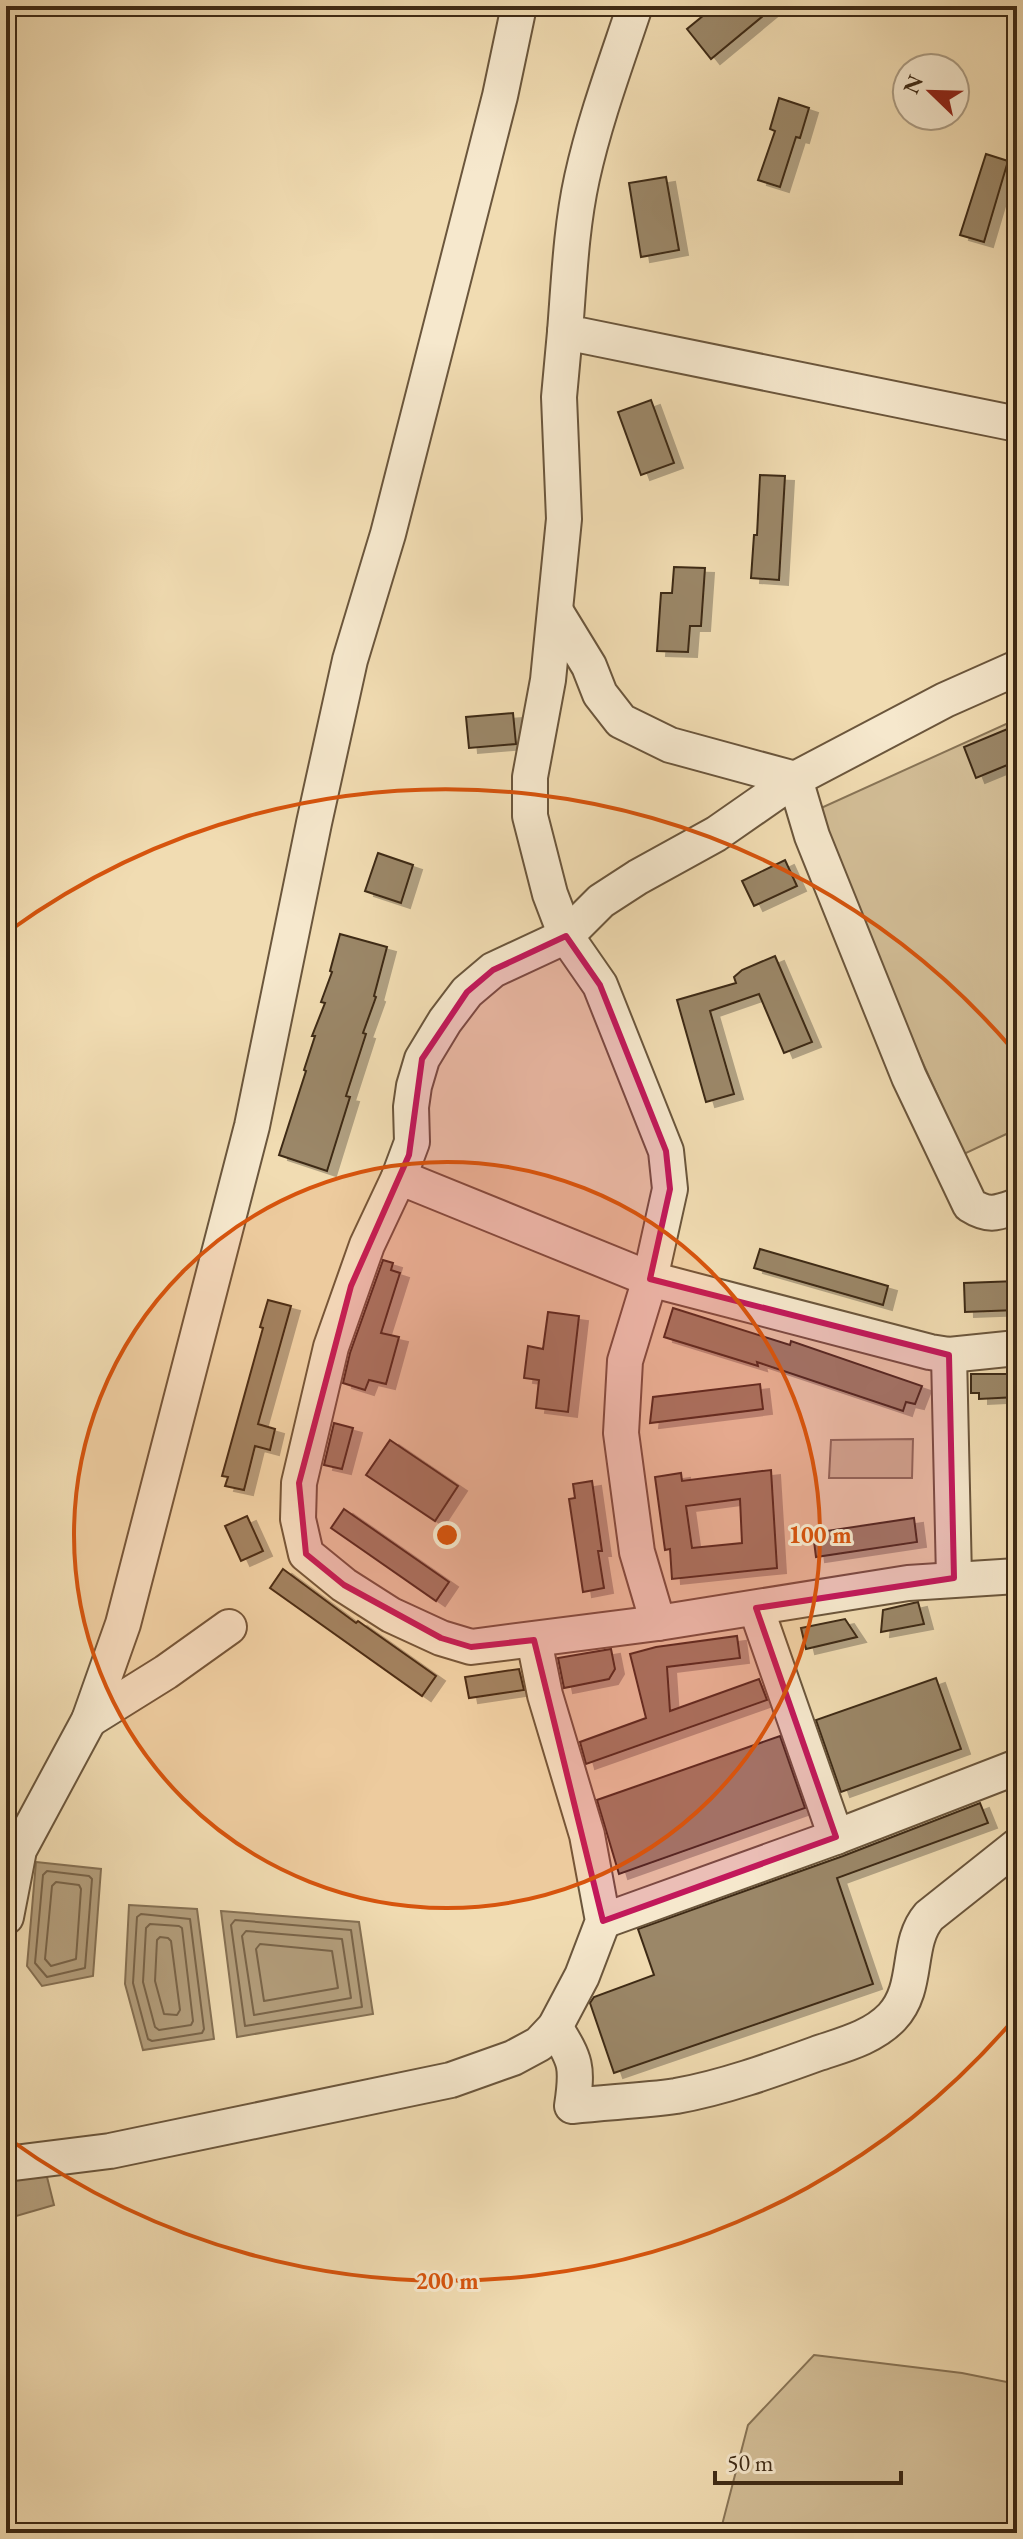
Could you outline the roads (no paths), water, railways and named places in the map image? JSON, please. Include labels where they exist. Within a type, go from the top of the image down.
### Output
[{"type":"street","points":[[6,1917],[19,1850],[89,1720],[123,1624],[252,1126],[350,660],[388,534],[500,96],[519,6]]},
{"type":"street","points":[[635,6],[602,102],[581,180],[559,397],[564,519],[548,680],[530,777],[530,816],[550,894],[566,936],[600,985],[666,1151],[670,1189],[650,1279],[625,1361],[621,1433],[637,1552],[658,1623]]},
{"type":"street","points":[[565,332],[1017,424]]},
{"type":"street","points":[[556,612],[589,666],[600,694],[621,721],[670,745],[795,779]]},
{"type":"street","points":[[1017,668],[945,700],[795,779],[716,834],[601,901],[566,936],[493,970],[467,992],[422,1059],[411,1107],[412,1142],[367,1245],[331,1347],[299,1483],[298,1519],[306,1554],[344,1585],[391,1615],[441,1638],[471,1647],[658,1623],[908,1583],[1017,1576]]},
{"type":"street","points":[[795,779],[812,836],[909,1077],[970,1205],[982,1212],[997,1213],[1017,1206]]},
{"type":"street","points":[[399,1177],[650,1279],[890,1343],[949,1355],[1017,1348]]},
{"type":"street","points":[[949,1355],[954,1578]]},
{"type":"street","points":[[756,1608],[836,1837]]},
{"type":"street","points":[[89,1720],[166,1672],[229,1627]]},
{"type":"street","points":[[6,2164],[110,2151],[451,2080],[513,2058],[539,2044],[555,2027],[582,1976],[603,1921],[587,1835],[545,1695],[534,1640]]},
{"type":"street","points":[[603,1921],[836,1837],[1017,1767]]},
{"type":"street","points":[[555,2027],[574,2057],[577,2077],[572,2106],[678,2095],[765,2072],[864,2037],[891,2017],[906,1997],[922,1924],[1017,1846]]},
{"type":"water","points":[[36,1862],[101,1869],[93,1976],[42,1986],[27,1966]]},
{"type":"water","points":[[129,1905],[197,1909],[214,2039],[143,2050],[125,1984]]},
{"type":"water","points":[[221,1911],[359,1922],[373,2014],[237,2037]]},
{"type":"water","points":[[44,2165],[54,2205],[6,2219],[6,2170]]}]
